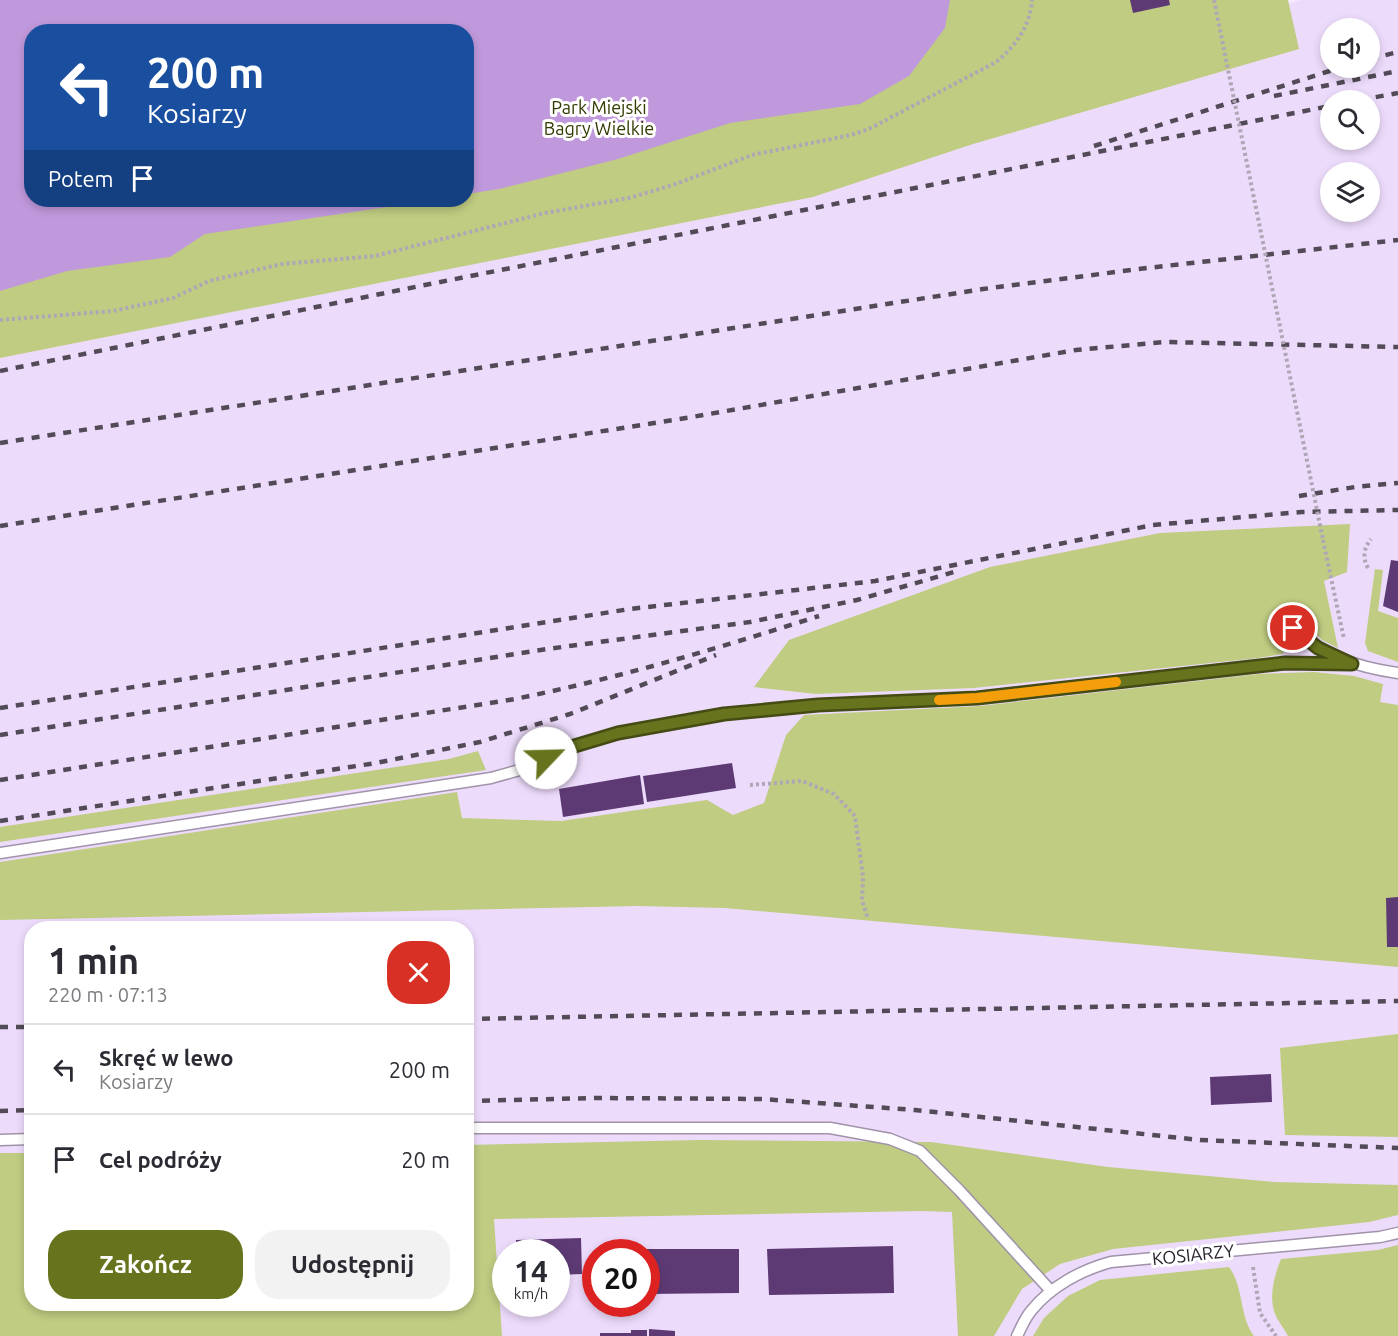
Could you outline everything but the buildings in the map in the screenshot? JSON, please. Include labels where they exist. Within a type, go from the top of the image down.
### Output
[{"type":"lane","points":[[1293,628],[1318,648],[1352,664]]},
{"type":"lane","points":[[0,853],[491,778],[530,767],[561,750],[618,733],[674,721],[724,714],[818,705],[977,698],[1285,663],[1352,664],[1398,673]]},
{"type":"lane","points":[[474,1128],[830,1128],[891,1139],[920,1151],[968,1199],[1052,1291]]},
{"type":"lane","points":[[0,1140],[24,1139]]},
{"type":"lane","name":"KOSIARZY","points":[[1017,1336],[1030,1312],[1052,1291],[1092,1267],[1111,1262],[1380,1237],[1398,1233]]},
{"type":"path","points":[[0,320],[123,309],[173,298],[209,281],[282,264],[375,256],[546,213],[629,198],[674,185],[705,171],[752,155],[851,135],[869,129],[981,71],[1010,51],[1028,23],[1032,0]]},
{"type":"path","points":[[1214,0],[1338,610]]},
{"type":"path","points":[[1368,568],[1364,561],[1365,547],[1371,539]]},
{"type":"path","points":[[750,785],[801,781],[834,794],[855,816],[863,878],[862,900],[868,919]]},
{"type":"path","points":[[1252,1249],[1260,1313],[1276,1336]]},
{"type":"shaded area","points":[[0,0],[950,0],[945,28],[909,76],[860,104],[730,123],[618,159],[499,189],[474,193],[474,24],[24,24],[24,207],[387,207],[205,234],[170,257],[67,271],[0,291]]},
{"type":"shaded area","points":[[1300,0],[1398,0],[1398,1336],[0,1336],[0,358],[752,208]]},
{"type":"green space","name":"Park Miejski Bagry Wielkie","points":[[0,0],[1288,0],[1299,49],[973,144],[813,197],[0,358]]},
{"type":"green space","points":[[1350,524],[1347,572],[1324,581],[1338,648],[1322,640],[1296,615],[1279,632],[1286,639],[1283,654],[1258,658],[974,688],[816,694],[754,687],[789,640],[990,567],[1160,533]]},
{"type":"green space","points":[[1375,569],[1383,570],[1378,611],[1398,618],[1398,662],[1368,651],[1365,643]]},
{"type":"green space","points":[[1314,672],[1354,676],[1383,684],[1380,702],[1398,705],[1398,967],[725,908],[638,906],[0,920],[0,862],[457,792],[462,818],[561,821],[707,800],[733,815],[764,803],[786,735],[804,715],[980,706],[1259,674]]},
{"type":"green space","points":[[478,751],[486,770],[0,842],[0,827],[449,759]]},
{"type":"green space","points":[[1398,1034],[1398,1137],[1285,1135],[1280,1048]]},
{"type":"green space","points":[[698,1140],[931,1142],[1108,1167],[1275,1182],[1398,1185],[1398,1215],[1369,1222],[1113,1249],[1060,1264],[1022,1289],[994,1336],[958,1336],[952,1212],[921,1211],[494,1219],[492,1317],[501,1317],[502,1336],[0,1336],[0,1153],[24,1153],[24,1311],[474,1311],[474,1145]]},
{"type":"green space","points":[[1398,1245],[1398,1336],[1288,1336],[1276,1317],[1272,1297],[1273,1284],[1281,1259],[1378,1250]]},
{"type":"green space","points":[[1229,1267],[1237,1283],[1246,1320],[1254,1336],[1033,1336],[1044,1318],[1068,1296],[1100,1280]]},
{"type":"railway","points":[[1380,56],[1398,52]]},
{"type":"railway","points":[[1274,96],[1398,71]]},
{"type":"railway","points":[[1094,146],[1320,74]]},
{"type":"railway","points":[[1380,96],[1398,93]]},
{"type":"railway","points":[[0,371],[1320,108]]},
{"type":"railway","points":[[0,443],[983,289],[1398,240]]},
{"type":"railway","points":[[0,526],[692,417],[1076,350],[1165,342],[1398,347]]},
{"type":"railway","points":[[1299,496],[1398,483]]},
{"type":"railway","points":[[0,708],[630,609],[875,581],[1153,525],[1301,512],[1398,510]]},
{"type":"railway","points":[[0,735],[547,649],[750,622],[857,600],[954,572]]},
{"type":"railway","points":[[0,780],[515,699],[668,662],[819,616]]},
{"type":"railway","points":[[0,821],[376,763],[480,742],[570,714],[716,655]]},
{"type":"railway","points":[[474,1019],[1398,1001]]},
{"type":"railway","points":[[0,1027],[24,1027]]},
{"type":"railway","points":[[474,1101],[597,1098],[762,1099],[915,1110],[1200,1140],[1398,1148]]},
{"type":"railway","points":[[0,1111],[24,1110]]},
{"type":"slow traffic","points":[[939,700],[977,698],[1116,682]]},
{"type":"route","points":[[546,758],[561,750],[618,733],[674,721],[724,714],[818,705],[977,698],[1285,663],[1352,664],[1318,648],[1293,628]]}]
